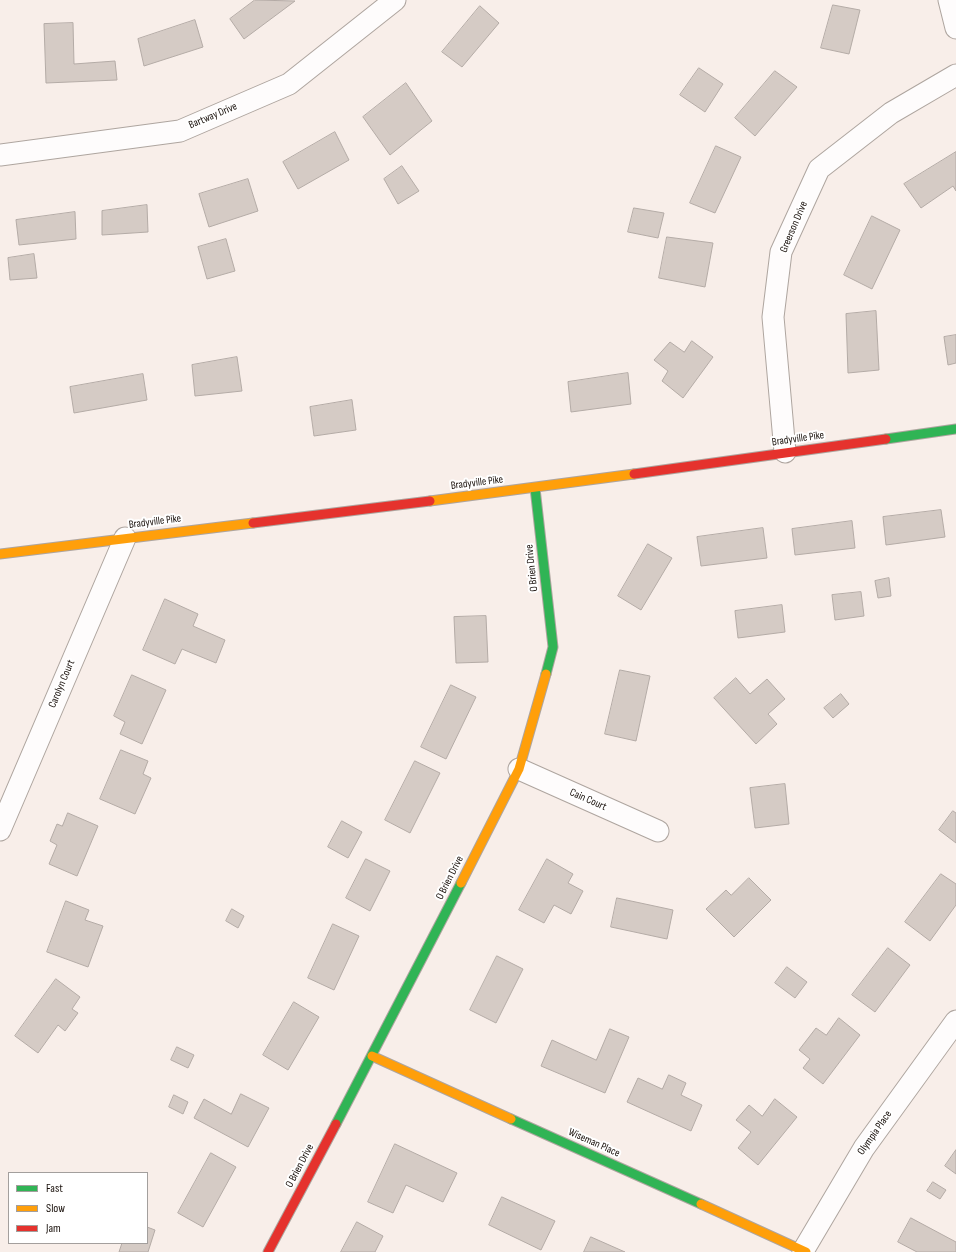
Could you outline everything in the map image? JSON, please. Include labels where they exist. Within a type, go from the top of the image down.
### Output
[{"type":"street","name":"Bartway Drive","points":[[0,155],[180,131],[289,84],[395,0]]},
{"type":"street","points":[[949,0],[956,28]]},
{"type":"street","name":"Greerson Drive","points":[[785,452],[773,317],[781,252],[819,169],[891,113],[956,75]]},
{"type":"street","name":"Bradyville Pike","points":[[0,554],[535,488],[956,429]]},
{"type":"street","name":"O Brien Drive","points":[[268,1252],[372,1056],[519,769],[553,647],[535,488]]},
{"type":"street","name":"Carolyn Court","points":[[0,830],[125,538]]},
{"type":"street","name":"Cain Court","points":[[519,769],[658,831]]},
{"type":"street","name":"Olympia Place","points":[[804,1251],[864,1148],[956,1021]]},
{"type":"street","name":"Wiseman Place","points":[[372,1056],[804,1251]]},
{"type":"building","points":[[255,0],[295,1],[244,39],[230,19]]},
{"type":"building","points":[[833,5],[860,10],[849,54],[821,48]]},
{"type":"building","points":[[480,6],[499,23],[462,67],[442,52]]},
{"type":"building","points":[[195,20],[203,47],[144,66],[138,39]]},
{"type":"building","points":[[73,23],[74,64],[115,61],[117,80],[46,83],[44,24]]},
{"type":"building","points":[[699,68],[723,84],[705,112],[680,95]]},
{"type":"building","points":[[775,71],[797,87],[755,136],[735,118]]},
{"type":"building","points":[[406,83],[432,121],[390,155],[363,117]]},
{"type":"building","points":[[335,132],[349,160],[298,189],[283,162]]},
{"type":"building","points":[[716,146],[741,157],[715,213],[690,203]]},
{"type":"building","points":[[956,152],[956,191],[953,186],[921,208],[904,184]]},
{"type":"building","points":[[402,166],[419,191],[398,204],[384,179]]},
{"type":"building","points":[[248,179],[258,211],[209,227],[199,194]]},
{"type":"building","points":[[147,205],[148,232],[102,235],[102,211]]},
{"type":"building","points":[[634,208],[664,213],[658,238],[628,232]]},
{"type":"building","points":[[75,212],[76,239],[19,245],[16,220]]},
{"type":"building","points":[[872,216],[900,230],[872,289],[844,275]]},
{"type":"building","points":[[667,237],[713,243],[705,287],[659,278]]},
{"type":"building","points":[[226,239],[235,271],[207,279],[198,247]]},
{"type":"building","points":[[34,254],[37,278],[10,280],[8,258]]},
{"type":"building","points":[[876,311],[879,370],[848,373],[846,314]]},
{"type":"building","points":[[956,335],[956,363],[948,365],[944,337]]},
{"type":"building","points":[[692,341],[713,357],[683,398],[662,381],[668,371],[654,360],[670,342],[684,352]]},
{"type":"building","points":[[237,357],[242,391],[195,396],[192,365]]},
{"type":"building","points":[[628,373],[631,404],[571,412],[568,382]]},
{"type":"building","points":[[143,374],[147,400],[74,413],[70,387]]},
{"type":"building","points":[[352,400],[356,430],[314,436],[310,407]]},
{"type":"building","points":[[941,510],[945,537],[886,545],[883,517]]},
{"type":"building","points":[[852,521],[855,548],[795,555],[792,529]]},
{"type":"building","points":[[763,528],[767,558],[701,566],[697,537]]},
{"type":"building","points":[[648,544],[672,558],[641,610],[618,596]]},
{"type":"building","points":[[889,578],[891,596],[878,598],[875,581]]},
{"type":"building","points":[[861,592],[864,616],[835,620],[832,595]]},
{"type":"building","points":[[165,599],[198,614],[193,626],[225,640],[216,663],[182,649],[175,664],[143,650]]},
{"type":"building","points":[[782,605],[785,632],[738,638],[735,611]]},
{"type":"building","points":[[486,616],[488,662],[456,663],[454,617]]},
{"type":"building","points":[[620,670],[650,676],[636,741],[605,734]]},
{"type":"building","points":[[132,675],[166,690],[142,744],[120,734],[125,722],[114,716]]},
{"type":"building","points":[[736,678],[750,694],[767,679],[785,699],[768,714],[777,724],[756,744],[714,698]]},
{"type":"building","points":[[451,685],[476,697],[446,759],[421,747]]},
{"type":"building","points":[[841,694],[849,704],[833,718],[824,708]]},
{"type":"building","points":[[121,750],[148,761],[143,774],[151,778],[135,814],[100,799]]},
{"type":"building","points":[[415,761],[440,773],[410,833],[385,820]]},
{"type":"building","points":[[785,784],[789,824],[755,828],[750,788]]},
{"type":"building","points":[[953,811],[956,813],[956,843],[939,830]]},
{"type":"building","points":[[68,813],[98,826],[77,876],[49,864],[57,845],[50,841],[57,824],[62,826]]},
{"type":"building","points":[[342,821],[362,832],[348,858],[328,847]]},
{"type":"building","points":[[366,859],[390,871],[370,911],[346,898]]},
{"type":"building","points":[[547,859],[573,874],[568,883],[583,891],[571,914],[554,905],[544,923],[519,910]]},
{"type":"building","points":[[941,874],[956,884],[956,905],[930,941],[905,922]]},
{"type":"building","points":[[749,878],[771,900],[734,937],[706,909],[726,890],[731,895]]},
{"type":"building","points":[[617,898],[673,910],[667,939],[611,927]]},
{"type":"building","points":[[66,901],[89,910],[85,920],[103,926],[88,967],[47,952]]},
{"type":"building","points":[[232,909],[244,916],[238,928],[226,921]]},
{"type":"building","points":[[333,924],[359,936],[334,990],[308,978]]},
{"type":"building","points":[[888,948],[910,965],[875,1012],[852,995]]},
{"type":"building","points":[[497,956],[523,969],[496,1023],[470,1010]]},
{"type":"building","points":[[787,967],[807,982],[795,998],[775,983]]},
{"type":"building","points":[[56,979],[80,997],[72,1009],[78,1013],[65,1031],[58,1025],[38,1053],[15,1036]]},
{"type":"building","points":[[294,1002],[319,1017],[288,1070],[263,1055]]},
{"type":"building","points":[[839,1018],[860,1035],[823,1084],[803,1068],[810,1059],[799,1050],[816,1028],[826,1035]]},
{"type":"building","points":[[610,1029],[629,1037],[605,1093],[541,1066],[552,1040],[596,1060]]},
{"type":"building","points":[[177,1047],[194,1055],[188,1068],[171,1060]]},
{"type":"building","points":[[669,1075],[686,1083],[681,1095],[702,1105],[691,1131],[627,1102],[638,1078],[662,1089]]},
{"type":"building","points":[[241,1094],[269,1108],[248,1147],[194,1118],[204,1099],[231,1114]]},
{"type":"building","points":[[174,1095],[188,1102],[183,1114],[169,1107]]},
{"type":"building","points":[[775,1099],[797,1117],[758,1165],[738,1148],[751,1132],[736,1120],[749,1105],[762,1116]]},
{"type":"building","points":[[395,1144],[457,1173],[443,1202],[406,1185],[393,1213],[368,1202]]},
{"type":"building","points":[[956,1150],[956,1174],[945,1166]]},
{"type":"building","points":[[211,1153],[236,1167],[203,1227],[178,1213]]},
{"type":"building","points":[[933,1182],[946,1190],[940,1199],[927,1191]]},
{"type":"building","points":[[502,1197],[555,1221],[541,1250],[489,1225]]},
{"type":"building","points":[[911,1218],[956,1242],[956,1252],[917,1252],[898,1242]]},
{"type":"building","points":[[357,1222],[383,1236],[375,1252],[341,1252]]},
{"type":"building","points":[[148,1227],[155,1230],[148,1252],[119,1252],[122,1244],[148,1244]]},
{"type":"building","points":[[591,1237],[625,1252],[584,1252]]},
{"type":"traffic: fast","points":[[886,439],[956,429]]},
{"type":"traffic: fast","points":[[535,488],[553,647],[546,674]]},
{"type":"traffic: fast","points":[[336,1124],[461,883]]},
{"type":"traffic: fast","points":[[511,1119],[701,1204]]},
{"type":"traffic: slow","points":[[430,501],[634,474]]},
{"type":"traffic: slow","points":[[0,554],[253,523]]},
{"type":"traffic: slow","points":[[461,883],[519,769],[546,674]]},
{"type":"traffic: slow","points":[[372,1056],[511,1119]]},
{"type":"traffic: slow","points":[[701,1204],[806,1252]]},
{"type":"traffic: jam","points":[[634,474],[886,439]]},
{"type":"traffic: jam","points":[[253,523],[430,501]]},
{"type":"traffic: jam","points":[[268,1252],[336,1124]]}]
